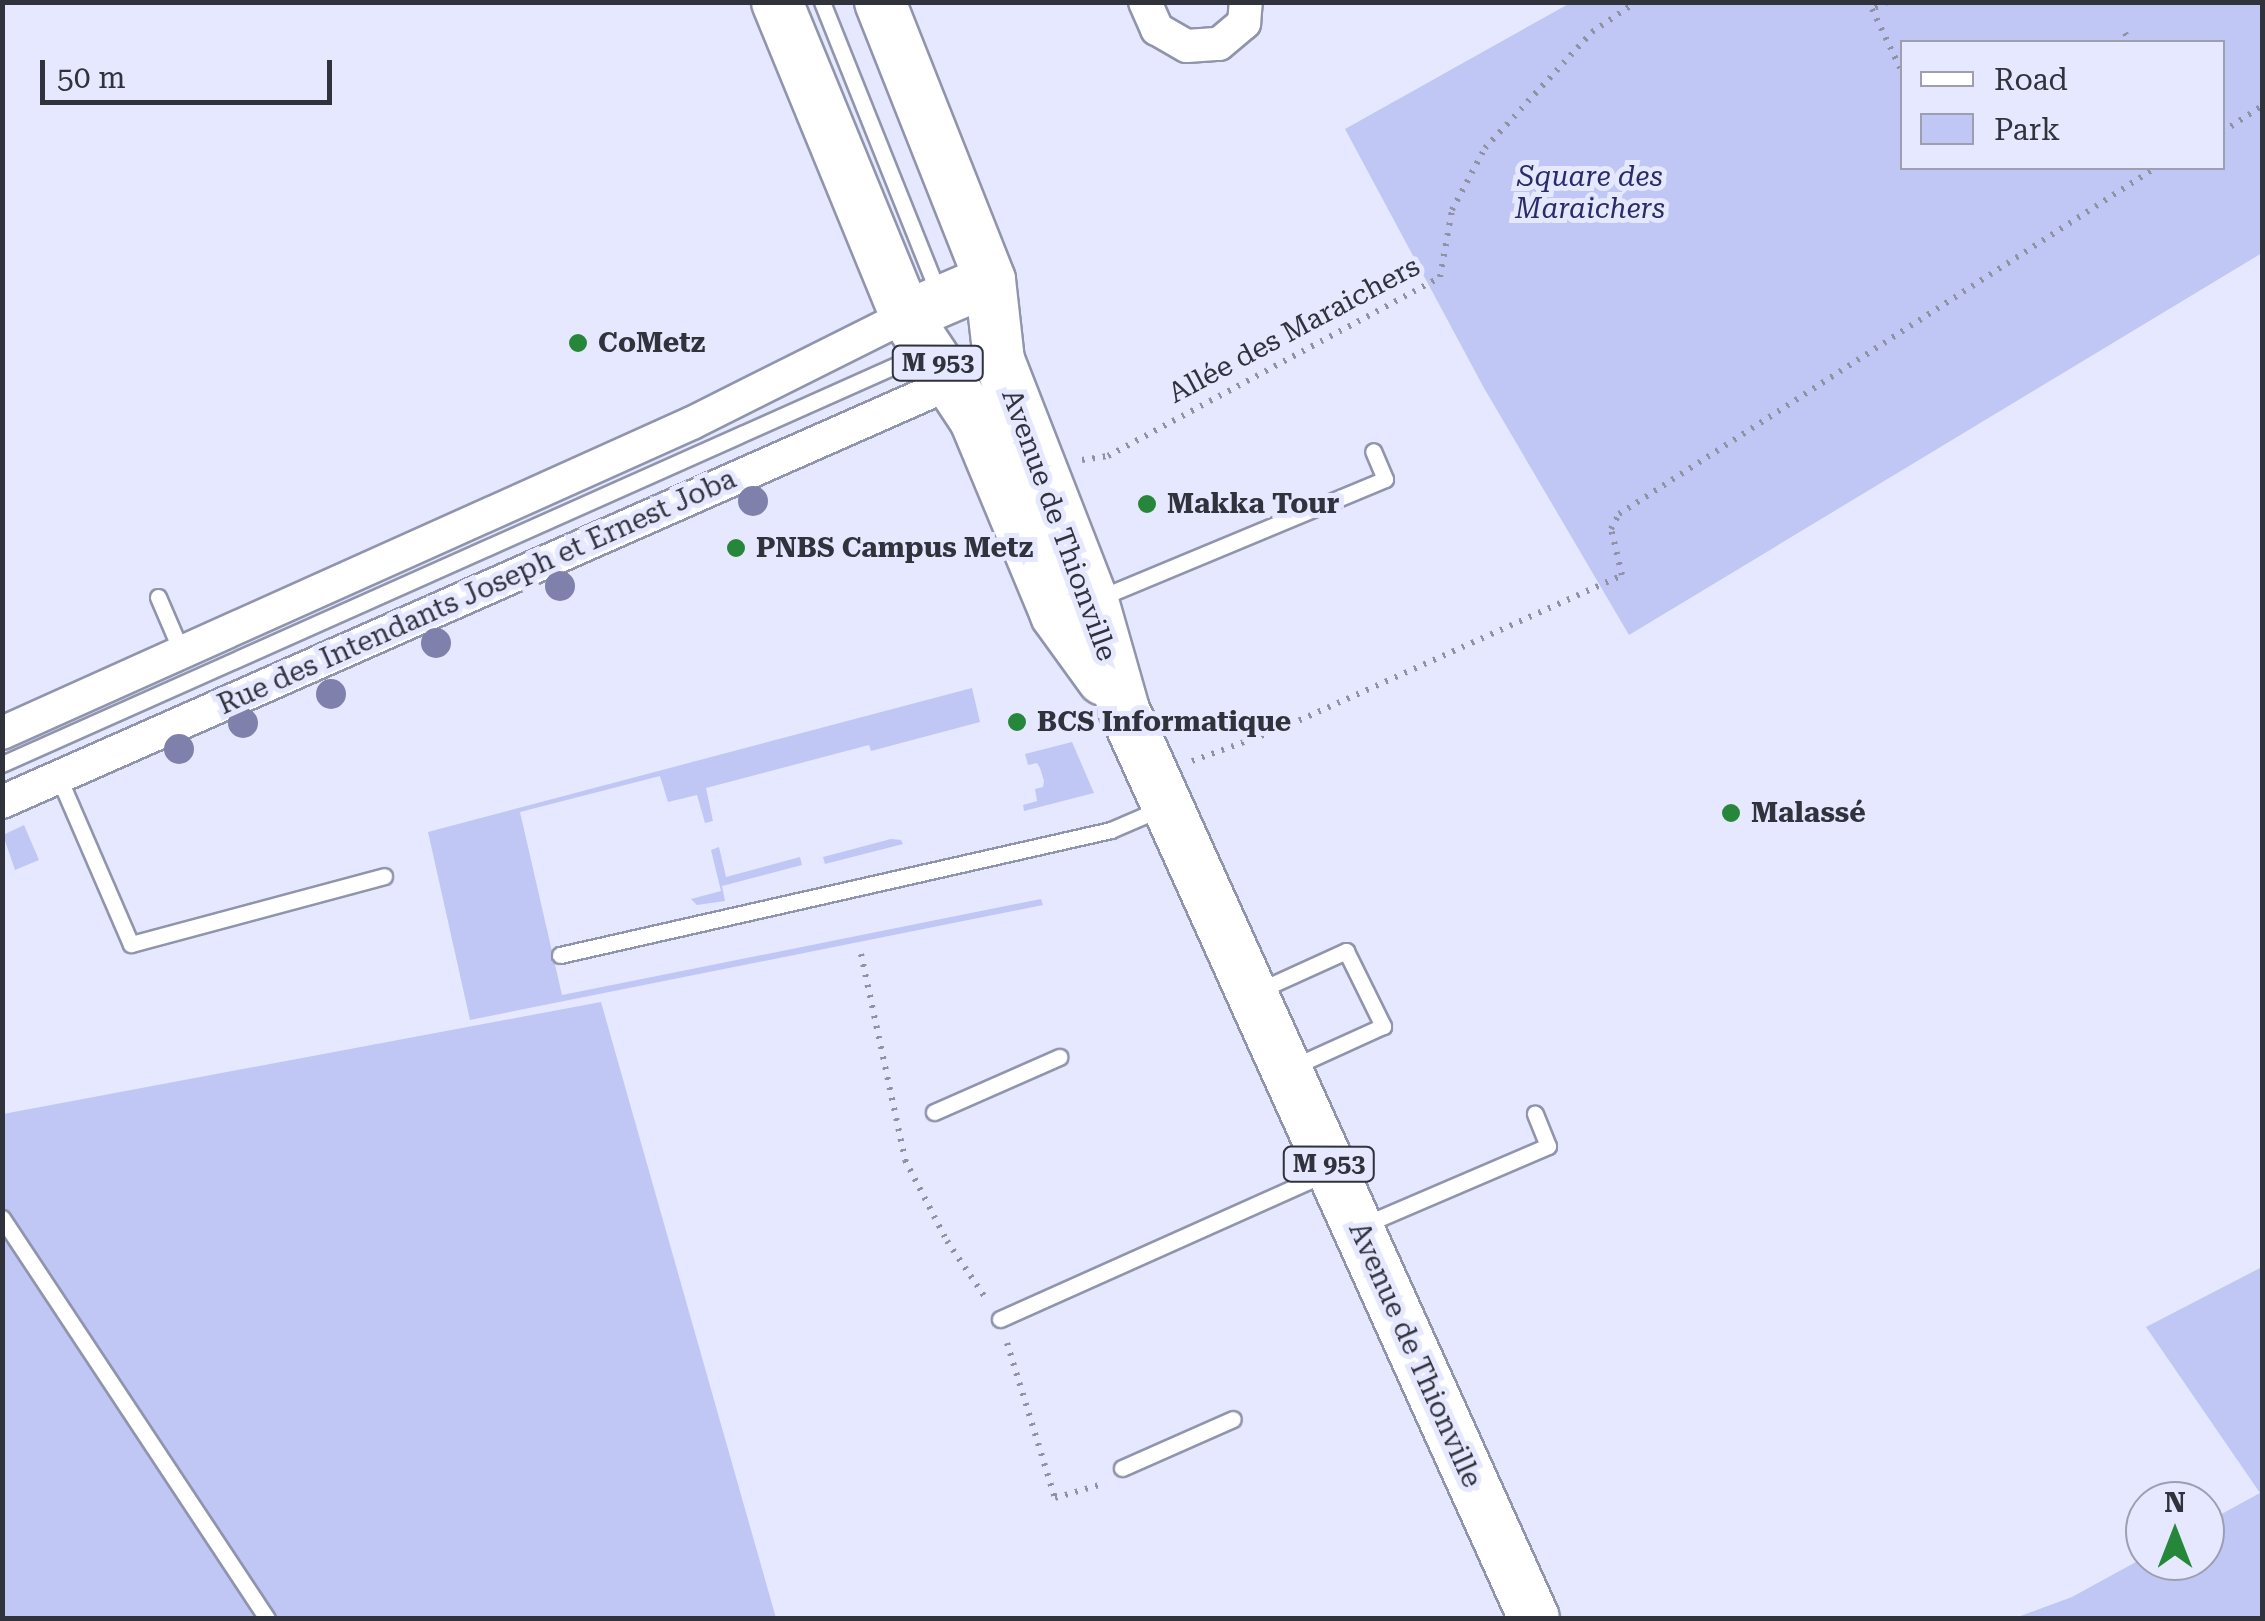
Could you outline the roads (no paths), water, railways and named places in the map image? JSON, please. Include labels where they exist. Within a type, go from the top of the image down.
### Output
[{"type":"main road","name":"Avenue de Thionville","points":[[776,2],[932,337],[1075,608],[1124,710],[1534,1618]]},
{"type":"main road","name":"Avenue de Thionville","points":[[880,2],[990,280],[1000,360],[1075,608]]},
{"type":"main road","points":[[990,280],[932,337],[1000,360]]},
{"type":"street","points":[[1145,2],[1157,29],[1186,46],[1219,44],[1244,23],[1246,2]]},
{"type":"street","points":[[2,733],[692,423],[932,337]]},
{"type":"street","name":"Rue des Intendants Joseph et Ernest Joba","points":[[2,802],[59,778],[932,337]]},
{"type":"lane","name":"Avenue de Thionville","points":[[822,2],[932,337]]},
{"type":"lane","name":"Rue des Intendants Joseph et Ernest Joba","points":[[2,764],[932,337]]},
{"type":"lane","points":[[1075,608],[1384,478],[1373,451]]},
{"type":"lane","points":[[158,597],[182,654]]},
{"type":"lane","points":[[59,778],[131,944],[384,876]]},
{"type":"lane","points":[[560,955],[1111,830],[1160,790]]},
{"type":"lane","points":[[1252,994],[1346,951],[1383,1026],[1286,1070]]},
{"type":"lane","points":[[934,1112],[1059,1057]]},
{"type":"lane","points":[[1357,1227],[1548,1146],[1535,1113]]},
{"type":"lane","points":[[1000,1319],[1332,1170]]},
{"type":"lane","points":[[2,1218],[267,1618]]},
{"type":"lane","points":[[1122,1468],[1233,1418]]},
{"type":"place","name":"CoMetz","points":[[578,343]]},
{"type":"place","name":"Makka Tour","points":[[1147,504]]},
{"type":"place","name":"PNBS Campus Metz","points":[[736,548]]},
{"type":"place","name":"BCS Informatique","points":[[1017,722]]},
{"type":"place","name":"Malassé","points":[[1731,813]]},
{"type":"park label","name":"Square des Maraichers","points":[[1590,193]]}]
